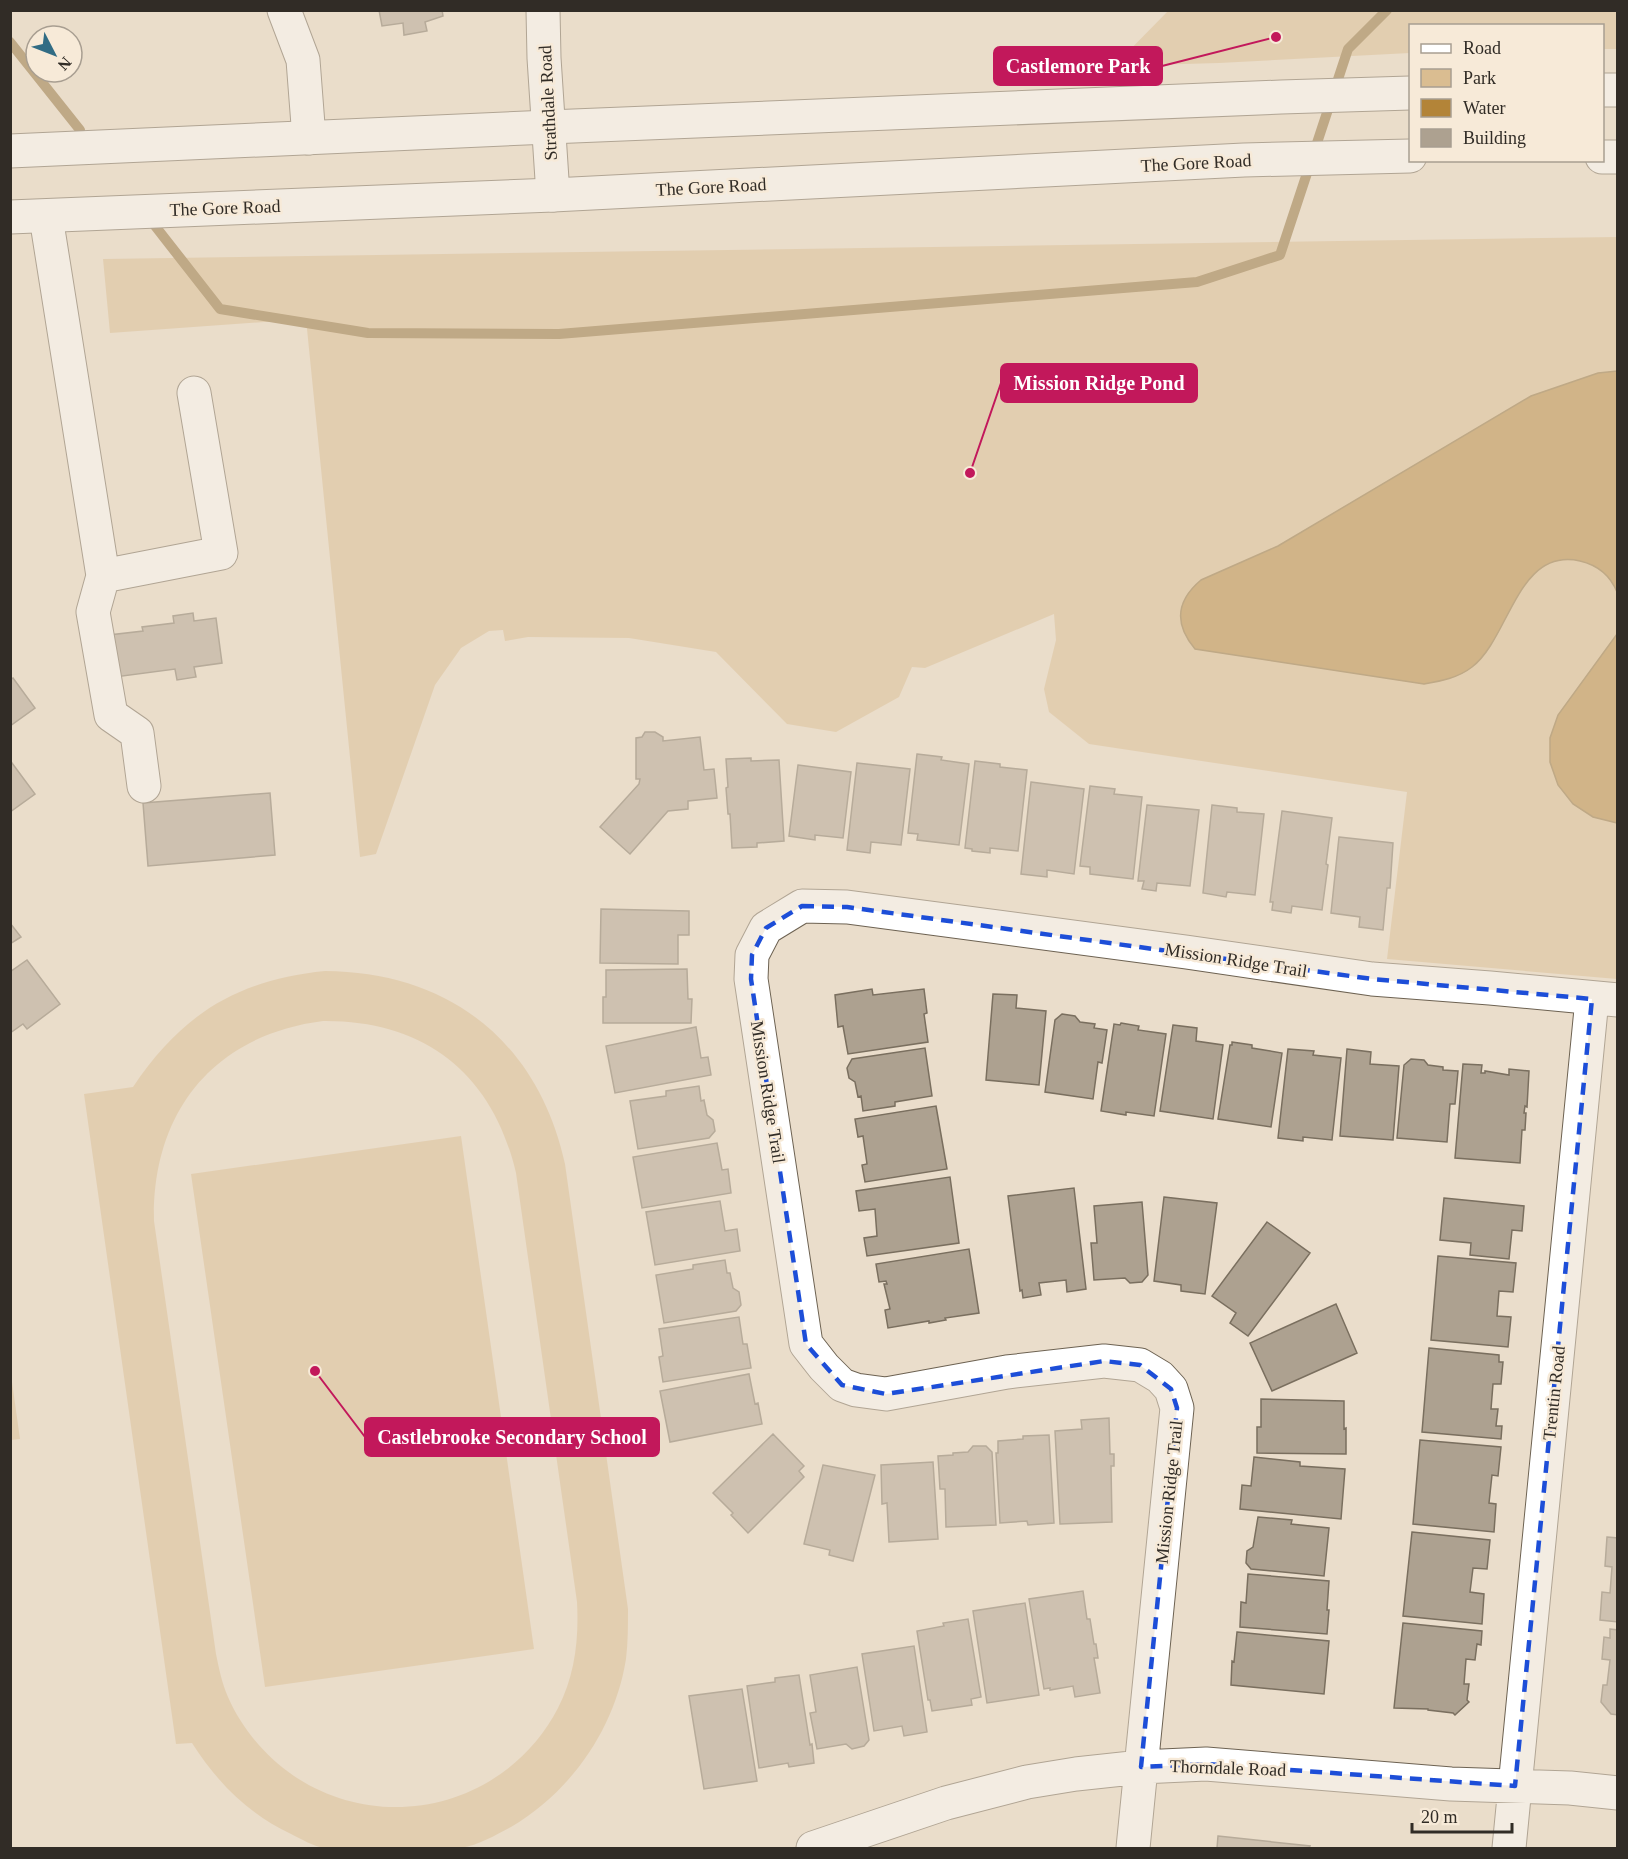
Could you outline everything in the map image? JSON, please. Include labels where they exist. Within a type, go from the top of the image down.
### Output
[{"type":"street","points":[[284,10],[303,60],[309,138]]},
{"type":"street","name":"Strathdale Road","points":[[543,10],[553,195]]},
{"type":"street","points":[[18,151],[549,127],[1409,93]]},
{"type":"street","name":"The Gore Road","points":[[10,218],[553,195],[1245,160],[1406,156]]},
{"type":"street","points":[[46,217],[103,576],[93,612],[111,715],[137,733],[144,786]]},
{"type":"street","points":[[103,576],[221,553],[194,393]]},
{"type":"street","name":"Mission Ridge Trail","points":[[1133,1848],[1177,1408],[1171,1389],[1160,1377],[1140,1365],[1104,1361],[1007,1372],[886,1394],[856,1390],[842,1385],[824,1367],[806,1344],[751,979],[752,955],[766,928],[802,906],[847,907],[1372,979],[1605,1000]]},
{"type":"street","name":"Trentin Road","points":[[1509,1848],[1605,1000]]},
{"type":"street","name":"Thorndale Road","points":[[813,1848],[946,1803],[1015,1785],[1076,1774],[1141,1767],[1206,1764],[1451,1784],[1617,1792]]},
{"type":"highlighted area","points":[[802,906],[847,907],[1372,979],[1592,999],[1515,1786],[1206,1764],[1141,1767],[1177,1408],[1171,1389],[1140,1365],[1104,1361],[886,1394],[842,1385],[806,1344],[751,979],[752,955],[766,928]]},
{"type":"green space","points":[[1168,11],[1617,11],[1617,49],[1604,49],[1604,24],[1409,24],[1409,53],[1114,66]]},
{"type":"green space","points":[[1617,237],[1617,979],[1387,959],[1407,792],[1089,744],[1049,712],[1044,689],[1056,640],[1054,614],[925,668],[912,667],[899,697],[836,732],[787,724],[716,652],[629,638],[528,637],[505,641],[503,630],[489,631],[461,648],[435,685],[376,854],[360,857],[306,319],[110,333],[103,259]]},
{"type":"green space","points":[[325,971],[370,975],[411,984],[449,1000],[482,1022],[510,1050],[534,1083],[552,1121],[565,1164],[628,1609],[626,1659],[612,1709],[601,1733],[571,1776],[533,1812],[511,1827],[468,1847],[330,1849],[316,1846],[275,1826],[247,1807],[223,1784],[192,1743],[176,1744],[84,1094],[133,1087],[171,1039],[214,1005],[238,992],[293,976]],"holes":[[[323,1021],[360,1023],[393,1030],[423,1043],[449,1060],[472,1081],[490,1107],[505,1138],[516,1173],[577,1602],[577,1630],[572,1670],[558,1708],[536,1741],[508,1768],[476,1788],[441,1801],[404,1807],[367,1805],[329,1795],[294,1776],[256,1741],[240,1720],[228,1697],[216,1654],[154,1221],[156,1181],[164,1145],[178,1113],[197,1085],[221,1061],[250,1043],[284,1029]]]},
{"type":"green space","points":[[461,1136],[534,1649],[265,1687],[191,1174]]},
{"type":"green space","points":[[11,1382],[20,1439],[11,1440]]},
{"type":"water","points":[[1617,371],[1617,592],[1607,576],[1597,568],[1580,561],[1559,560],[1542,568],[1528,581],[1485,654],[1472,667],[1455,676],[1424,684],[1195,649],[1188,640],[1181,622],[1181,613],[1187,596],[1201,580],[1278,546],[1531,396],[1598,373]]},
{"type":"water","points":[[1617,634],[1618,823],[1593,817],[1573,804],[1558,785],[1550,762],[1550,738],[1558,715]]},
{"type":"building","points":[[379,10],[442,10],[443,16],[425,22],[427,31],[404,35],[403,23],[382,26]]},
{"type":"building","points":[[193,613],[194,621],[216,618],[222,663],[194,667],[196,677],[177,680],[175,669],[115,677],[109,635],[143,631],[142,627],[174,623],[173,616]]},
{"type":"building","points":[[13,678],[35,708],[10,726],[10,680]]},
{"type":"building","points":[[645,732],[655,732],[663,737],[663,741],[700,737],[704,770],[714,769],[717,798],[688,801],[688,809],[668,811],[630,854],[600,827],[639,784],[640,779],[636,779],[636,738],[642,737]]},
{"type":"building","points":[[917,754],[969,764],[959,845],[917,840],[918,834],[908,833]]},
{"type":"building","points":[[751,758],[751,761],[779,760],[784,841],[757,843],[757,847],[732,848],[726,788],[728,787],[726,759]]},
{"type":"building","points":[[975,761],[1027,770],[1018,851],[990,848],[990,853],[965,848]]},
{"type":"building","points":[[12,763],[35,794],[10,812],[10,765]]},
{"type":"building","points":[[857,763],[910,769],[901,845],[871,842],[870,853],[847,850]]},
{"type":"building","points":[[798,765],[851,772],[843,838],[815,835],[815,840],[789,836]]},
{"type":"building","points":[[1031,782],[1084,789],[1074,874],[1047,870],[1047,877],[1021,874]]},
{"type":"building","points":[[1090,786],[1115,789],[1114,794],[1142,797],[1133,879],[1090,874],[1090,867],[1080,866]]},
{"type":"building","points":[[270,793],[275,855],[148,866],[143,803]]},
{"type":"building","points":[[1147,805],[1199,810],[1190,886],[1157,883],[1156,891],[1142,889],[1144,881],[1138,881]]},
{"type":"building","points":[[1212,805],[1237,808],[1237,812],[1264,814],[1255,895],[1227,892],[1226,897],[1203,893]]},
{"type":"building","points":[[1282,811],[1332,818],[1322,910],[1292,906],[1291,913],[1272,910],[1273,902],[1270,902]]},
{"type":"building","points":[[1339,837],[1393,843],[1390,888],[1387,888],[1383,930],[1359,927],[1360,917],[1331,913]]},
{"type":"building","points":[[601,909],[689,911],[689,935],[678,935],[678,964],[600,963]]},
{"type":"building","points":[[10,923],[21,937],[10,944]]},
{"type":"building","points":[[27,960],[60,1004],[27,1029],[23,1024],[10,1033],[10,972]]},
{"type":"building","points":[[687,969],[688,999],[692,999],[691,1023],[603,1023],[606,970]]},
{"type":"building","points":[[872,989],[873,995],[924,989],[927,1013],[924,1014],[928,1042],[848,1054],[843,1026],[838,1027],[835,995]]},
{"type":"building","points":[[993,994],[1017,995],[1016,1008],[1046,1011],[1039,1085],[986,1080]]},
{"type":"building","points":[[1062,1014],[1075,1016],[1080,1022],[1095,1024],[1094,1028],[1107,1030],[1102,1063],[1098,1062],[1093,1099],[1045,1092],[1055,1020]]},
{"type":"building","points":[[1121,1023],[1139,1026],[1138,1030],[1166,1034],[1154,1116],[1101,1111],[1114,1024],[1120,1025]]},
{"type":"building","points":[[1173,1025],[1197,1028],[1196,1041],[1223,1045],[1213,1119],[1160,1111]]},
{"type":"building","points":[[696,1027],[701,1058],[708,1057],[711,1075],[615,1093],[606,1046]]},
{"type":"building","points":[[1232,1042],[1282,1053],[1271,1127],[1218,1119]]},
{"type":"building","points":[[925,1048],[932,1096],[895,1102],[895,1106],[863,1111],[861,1096],[858,1097],[855,1082],[849,1078],[847,1068],[852,1059]]},
{"type":"building","points":[[1288,1049],[1314,1051],[1313,1055],[1341,1058],[1332,1140],[1303,1137],[1303,1141],[1278,1138]]},
{"type":"building","points":[[1347,1049],[1371,1052],[1370,1064],[1399,1066],[1393,1140],[1340,1136]]},
{"type":"building","points":[[1411,1059],[1424,1060],[1428,1065],[1443,1067],[1443,1070],[1458,1071],[1455,1104],[1450,1104],[1447,1142],[1397,1138],[1404,1065]]},
{"type":"building","points":[[1463,1064],[1482,1065],[1481,1073],[1485,1071],[1509,1075],[1509,1069],[1529,1071],[1520,1163],[1455,1158]]},
{"type":"building","points":[[699,1086],[701,1101],[704,1100],[707,1115],[713,1120],[715,1131],[709,1138],[638,1149],[630,1101],[666,1096],[666,1091]]},
{"type":"building","points":[[936,1106],[947,1169],[865,1182],[862,1165],[867,1164],[863,1136],[858,1137],[855,1119]]},
{"type":"building","points":[[717,1143],[722,1170],[728,1169],[731,1193],[642,1208],[633,1157]]},
{"type":"building","points":[[950,1177],[959,1243],[867,1256],[864,1238],[877,1236],[875,1209],[859,1211],[856,1191]]},
{"type":"building","points":[[1074,1188],[1086,1289],[1067,1292],[1066,1280],[1039,1283],[1041,1295],[1023,1298],[1022,1290],[1020,1291],[1008,1196]]},
{"type":"building","points":[[1164,1197],[1217,1203],[1205,1294],[1181,1291],[1181,1285],[1154,1281]]},
{"type":"building","points":[[1444,1198],[1524,1206],[1522,1231],[1512,1230],[1509,1259],[1470,1255],[1471,1243],[1440,1240]]},
{"type":"building","points":[[720,1201],[725,1231],[737,1229],[740,1251],[655,1265],[646,1212]]},
{"type":"building","points":[[1142,1202],[1148,1275],[1142,1282],[1130,1283],[1125,1278],[1094,1280],[1091,1243],[1097,1243],[1094,1206]]},
{"type":"building","points":[[1267,1222],[1310,1253],[1248,1336],[1230,1323],[1236,1313],[1212,1296]]},
{"type":"building","points":[[969,1249],[979,1313],[888,1328],[885,1310],[890,1309],[884,1284],[887,1284],[886,1281],[879,1282],[876,1264]]},
{"type":"building","points":[[1438,1256],[1516,1263],[1513,1292],[1499,1291],[1497,1316],[1511,1317],[1508,1347],[1431,1340]]},
{"type":"building","points":[[725,1260],[733,1288],[739,1292],[741,1305],[736,1311],[664,1323],[656,1275],[693,1269],[693,1265]]},
{"type":"building","points":[[1336,1304],[1357,1353],[1272,1391],[1250,1343]]},
{"type":"building","points":[[739,1317],[743,1344],[747,1344],[751,1368],[663,1382],[659,1357],[663,1356],[659,1329]]},
{"type":"building","points":[[1429,1348],[1499,1355],[1499,1362],[1503,1362],[1501,1384],[1493,1384],[1491,1409],[1498,1409],[1496,1426],[1502,1426],[1501,1439],[1422,1432]]},
{"type":"building","points":[[749,1374],[762,1424],[670,1442],[660,1391]]},
{"type":"building","points":[[1261,1399],[1344,1401],[1346,1454],[1257,1453],[1257,1427],[1261,1427]]},
{"type":"building","points":[[1109,1418],[1110,1454],[1114,1454],[1114,1466],[1111,1466],[1112,1522],[1060,1524],[1055,1431],[1082,1429],[1081,1420]]},
{"type":"building","points":[[773,1434],[804,1466],[799,1471],[804,1477],[748,1533],[731,1515],[733,1513],[713,1493]]},
{"type":"building","points":[[1049,1435],[1054,1523],[1028,1525],[1027,1521],[1000,1523],[996,1453],[998,1453],[998,1441],[1023,1439],[1023,1436]]},
{"type":"building","points":[[1420,1440],[1501,1447],[1498,1476],[1492,1475],[1489,1503],[1496,1504],[1494,1532],[1413,1524]]},
{"type":"building","points":[[973,1446],[986,1446],[992,1452],[996,1525],[946,1527],[945,1489],[940,1489],[938,1456],[968,1452]]},
{"type":"building","points":[[1254,1457],[1300,1462],[1300,1466],[1345,1469],[1341,1519],[1240,1509],[1242,1485],[1251,1486]]},
{"type":"building","points":[[933,1462],[938,1539],[889,1542],[887,1503],[882,1504],[881,1465]]},
{"type":"building","points":[[823,1465],[875,1475],[853,1561],[829,1555],[830,1550],[804,1544]]},
{"type":"building","points":[[1258,1517],[1292,1520],[1291,1524],[1329,1528],[1324,1576],[1251,1569],[1246,1563],[1247,1551],[1253,1547]]},
{"type":"building","points":[[1412,1532],[1490,1540],[1487,1569],[1473,1568],[1470,1592],[1484,1594],[1482,1624],[1403,1616]]},
{"type":"building","points":[[1607,1537],[1618,1538],[1618,1622],[1600,1620],[1602,1592],[1610,1593],[1612,1567],[1605,1566]]},
{"type":"building","points":[[1248,1574],[1329,1581],[1327,1634],[1240,1627],[1241,1602],[1246,1603]]},
{"type":"building","points":[[1083,1591],[1087,1619],[1090,1619],[1094,1644],[1096,1644],[1098,1658],[1094,1658],[1100,1693],[1075,1697],[1073,1686],[1044,1689],[1029,1599]]},
{"type":"building","points":[[1025,1603],[1039,1695],[987,1703],[973,1611]]},
{"type":"building","points":[[968,1619],[981,1697],[971,1699],[972,1705],[932,1711],[930,1700],[928,1700],[917,1631],[944,1626],[943,1623]]},
{"type":"building","points":[[1403,1623],[1482,1631],[1481,1645],[1477,1644],[1475,1660],[1466,1659],[1464,1684],[1469,1684],[1467,1700],[1469,1702],[1455,1715],[1428,1709],[1394,1708]]},
{"type":"building","points":[[1610,1629],[1618,1630],[1618,1715],[1611,1714],[1601,1702],[1603,1685],[1607,1685],[1610,1660],[1602,1659],[1604,1637],[1610,1638]]},
{"type":"building","points":[[1237,1632],[1329,1641],[1324,1694],[1231,1685]]},
{"type":"building","points":[[914,1646],[927,1732],[904,1736],[902,1726],[874,1731],[862,1654]]},
{"type":"building","points":[[857,1667],[869,1740],[864,1746],[852,1749],[846,1744],[817,1749],[810,1713],[816,1712],[810,1675]]},
{"type":"building","points":[[799,1675],[814,1763],[789,1767],[788,1763],[759,1768],[747,1686],[775,1682],[775,1678]]},
{"type":"building","points":[[742,1689],[757,1781],[704,1789],[689,1696]]},
{"type":"building","points":[[1218,1836],[1310,1846],[1309,1848],[1217,1848]]},
{"type":"waterway","points":[[152,222],[220,309],[368,333],[559,334],[1197,282],[1280,255],[1348,49],[1387,10]]},
{"type":"waterway","points":[[10,42],[80,130]]},
{"type":"place","name":"Castlemore Park","points":[[1276,37]]},
{"type":"place","name":"Mission Ridge Pond","points":[[970,473]]},
{"type":"place","name":"Castlebrooke Secondary School","points":[[315,1371]]}]
